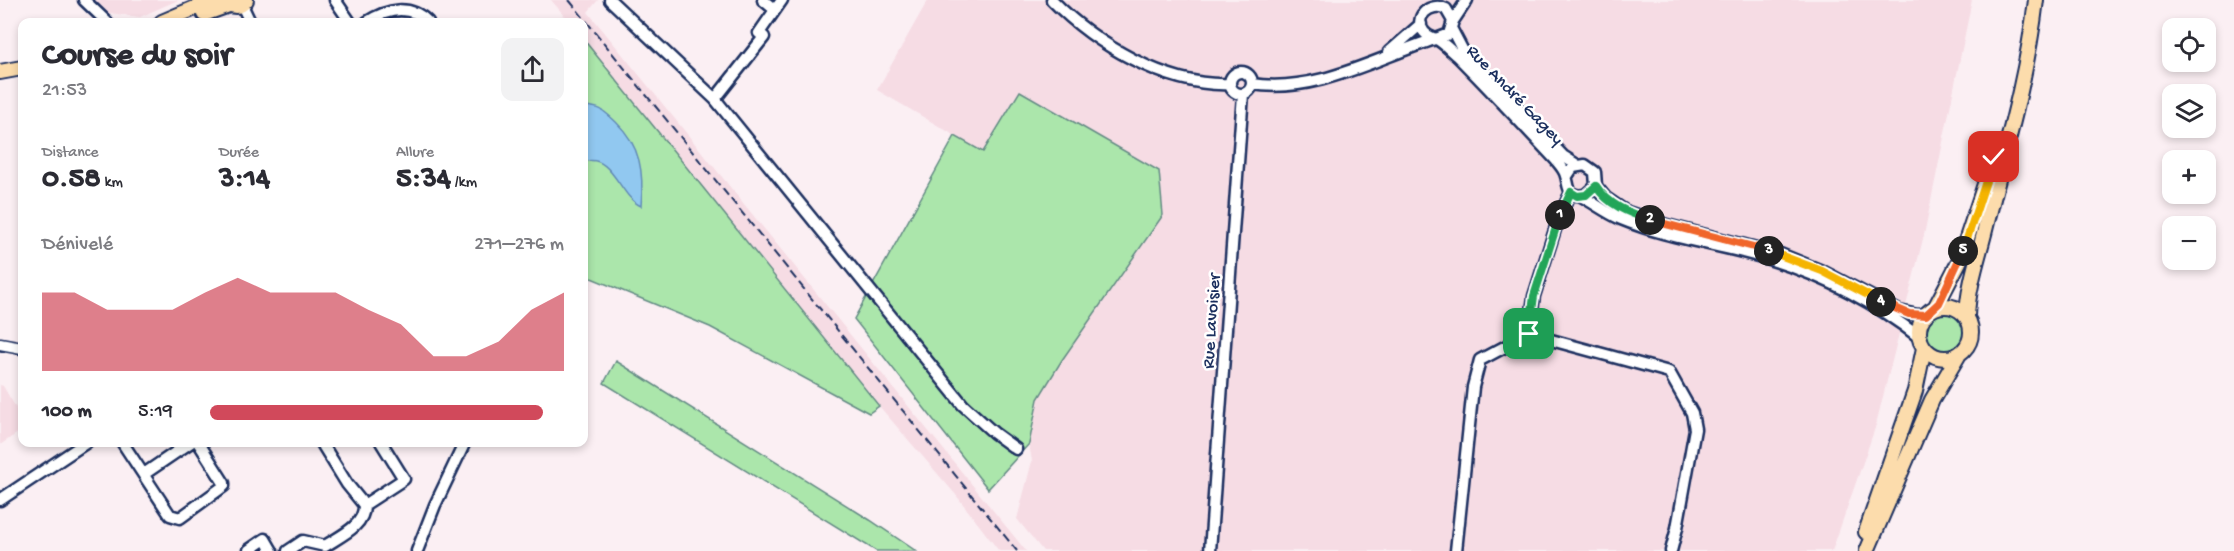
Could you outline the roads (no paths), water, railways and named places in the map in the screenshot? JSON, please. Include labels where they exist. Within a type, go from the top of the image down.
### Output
[{"type":"main road","points":[[171,18],[214,0]]},
{"type":"main road","points":[[1860,551],[1914,391],[1922,343],[1920,325],[1959,262],[2003,130],[2018,71],[2030,0]]},
{"type":"main road","points":[[1868,551],[1932,400],[1958,356],[1971,341],[1972,331],[1966,316],[2021,90],[2036,0]]},
{"type":"main road","points":[[193,18],[235,2]]},
{"type":"main road","points":[[0,66],[18,63]]},
{"type":"main road","points":[[0,72],[18,69]]},
{"type":"main road","points":[[1930,311],[1952,307],[1966,316]]},
{"type":"main road","points":[[1922,343],[1929,353],[1943,359],[1958,356]]},
{"type":"street","points":[[334,0],[347,18]]},
{"type":"street","points":[[610,0],[715,99],[963,405],[1016,449]]},
{"type":"street","points":[[763,0],[775,10]]},
{"type":"street","points":[[715,99],[764,37],[759,33],[783,0]]},
{"type":"street","points":[[1052,0],[1091,34],[1141,63],[1192,80],[1230,84]]},
{"type":"street","points":[[1436,39],[1427,35],[1421,24],[1422,16],[1428,9],[1442,7],[1454,0]]},
{"type":"street","points":[[1252,84],[1282,86],[1323,79],[1445,36],[1467,0]]},
{"type":"street","points":[[235,2],[247,18]]},
{"type":"street","points":[[85,3],[89,18]]},
{"type":"street","points":[[85,3],[102,18]]},
{"type":"street","points":[[374,18],[385,12],[410,5],[424,18]]},
{"type":"street","points":[[1442,7],[1450,12],[1452,25]]},
{"type":"street","points":[[1382,58],[1421,24]]},
{"type":"street","name":"Rue André Gagey","points":[[1452,25],[1463,51],[1563,156],[1577,165]]},
{"type":"street","name":"Rue André Gagey","points":[[1436,39],[1457,57],[1548,151],[1560,164],[1566,176]]},
{"type":"street","points":[[1241,72],[1251,77],[1252,84],[1249,91],[1243,94],[1236,93],[1230,84],[1234,74],[1241,72]]},
{"type":"street","name":"Rue Lavoisier","points":[[1210,551],[1243,94]]},
{"type":"street","points":[[1529,334],[1534,296],[1562,210],[1576,194],[1590,193],[1596,186],[1597,177],[1592,169],[1585,165],[1577,165],[1570,169],[1566,176],[1566,185],[1576,194],[1610,213],[1644,227],[1751,254],[1801,270],[1861,299],[1922,343]]},
{"type":"street","points":[[1596,186],[1606,198],[1625,211],[1667,225],[1780,254],[1822,271],[1899,311],[1909,314],[1930,311]]},
{"type":"street","points":[[1456,551],[1473,387],[1480,360],[1529,334],[1669,372],[1692,413],[1695,429],[1671,551]]},
{"type":"street","points":[[0,344],[18,347]]},
{"type":"street","points":[[0,500],[80,447]]},
{"type":"street","points":[[125,447],[170,515],[180,518],[224,486],[201,447]]},
{"type":"street","points":[[144,474],[184,447]]},
{"type":"street","points":[[288,551],[303,541],[325,546],[357,525],[364,514],[364,506],[324,447]]},
{"type":"street","points":[[364,506],[404,479],[384,447]]},
{"type":"street","points":[[417,551],[435,505],[463,447]]},
{"type":"street","points":[[250,551],[265,539],[273,551]]},
{"type":"water","points":[[588,106],[605,112],[624,131],[636,150],[642,182],[641,206],[627,194],[609,169],[594,161],[588,162]]},
{"type":"railway","points":[[569,0],[584,18]]},
{"type":"railway","points":[[588,23],[1017,551]]}]
